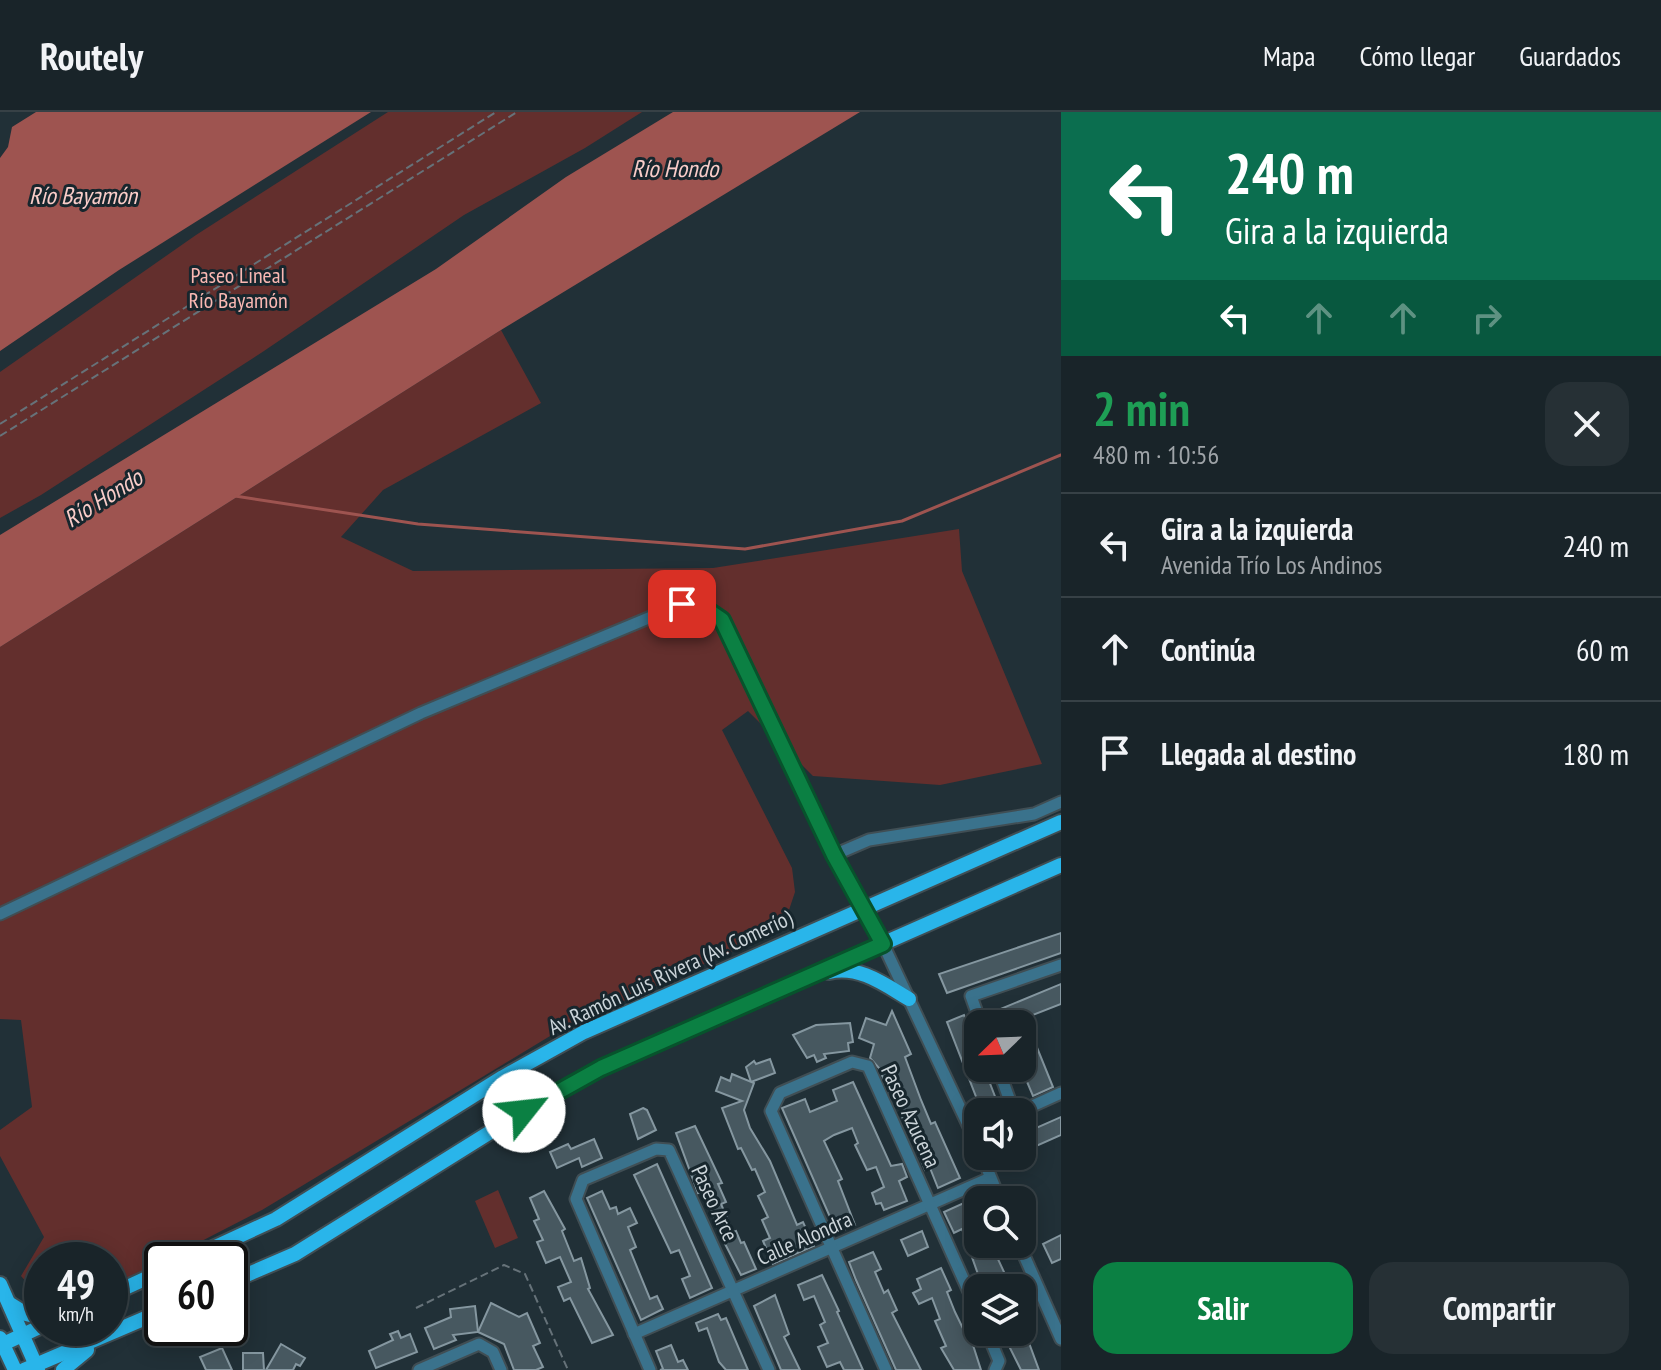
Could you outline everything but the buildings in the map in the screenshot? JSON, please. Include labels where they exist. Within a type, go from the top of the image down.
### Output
[{"type":"main road","name":"Av. Ramón Luis Rivera (Av. Comerío)","points":[[226,1242],[276,1219],[503,1077],[584,1032],[1061,822]]},
{"type":"main road","points":[[248,1274],[295,1254],[524,1111],[601,1068],[1061,865]]},
{"type":"main road","points":[[805,978],[841,969],[854,971],[909,999]]},
{"type":"main road","points":[[0,1284],[22,1335],[32,1368],[81,1346]]},
{"type":"main road","points":[[8,1301],[24,1313]]},
{"type":"main road","points":[[15,1370],[2,1341],[22,1335]]},
{"type":"main road","points":[[63,1370],[92,1346]]},
{"type":"street","points":[[0,914],[421,713],[682,604],[703,607],[722,620],[834,855],[883,944],[964,1111]]},
{"type":"street","points":[[834,855],[869,840],[1034,814],[1061,802]]},
{"type":"street","points":[[976,1010],[971,996],[1061,965]]},
{"type":"street","name":"Paseo Azucena","points":[[831,1248],[771,1111],[780,1093],[852,1062],[868,1066],[931,1204]]},
{"type":"street","points":[[1036,1104],[1061,1093]]},
{"type":"street","name":"Paseo Arce","points":[[634,1334],[576,1199],[583,1180],[656,1149],[669,1150],[734,1290]]},
{"type":"street","points":[[987,1170],[994,1186]]},
{"type":"street","name":"Calle Alondra","points":[[634,1334],[990,1178]]},
{"type":"street","points":[[931,1204],[964,1280]]},
{"type":"street","points":[[831,1248],[886,1370]]},
{"type":"street","points":[[1025,1258],[1061,1339]]},
{"type":"street","points":[[734,1290],[769,1370]]},
{"type":"street","points":[[634,1334],[650,1370]]},
{"type":"street","points":[[419,1370],[479,1344],[493,1352],[501,1370]]},
{"type":"street","points":[[993,1346],[999,1361],[995,1370]]},
{"type":"path","points":[[0,424],[496,112]]},
{"type":"path","points":[[0,436],[517,112]]},
{"type":"path","points":[[416,1308],[504,1265],[525,1274],[568,1370]]},
{"type":"green space","name":"Paseo Lineal Río Bayamón","points":[[388,112],[642,112],[585,148],[464,215],[264,351],[41,495],[0,518],[0,372],[196,235]]},
{"type":"green space","points":[[501,330],[541,403],[383,490],[341,537],[413,571],[713,568],[959,529],[962,571],[1042,764],[940,785],[813,776],[748,711],[722,730],[792,868],[795,892],[783,928],[560,1030],[262,1210],[200,1242],[144,1242],[144,1271],[128,1279],[128,1242],[41,1242],[44,1237],[0,1156],[0,1130],[32,1107],[21,1020],[0,1019],[0,647]]},
{"type":"green space","points":[[498,1190],[518,1238],[495,1248],[475,1201]]},
{"type":"water","name":"Río Bayamón","points":[[36,112],[371,112],[119,270],[0,351],[0,158],[8,147],[12,127]]},
{"type":"water","name":"Río Hondo","points":[[673,112],[860,112],[501,330],[0,647],[0,535],[436,269],[566,177]]},
{"type":"waterway","points":[[235,496],[418,524],[745,549],[902,521],[1061,455]]},
{"type":"route","points":[[524,1111],[601,1068],[883,944],[834,855],[722,620],[703,607],[682,604]]}]
